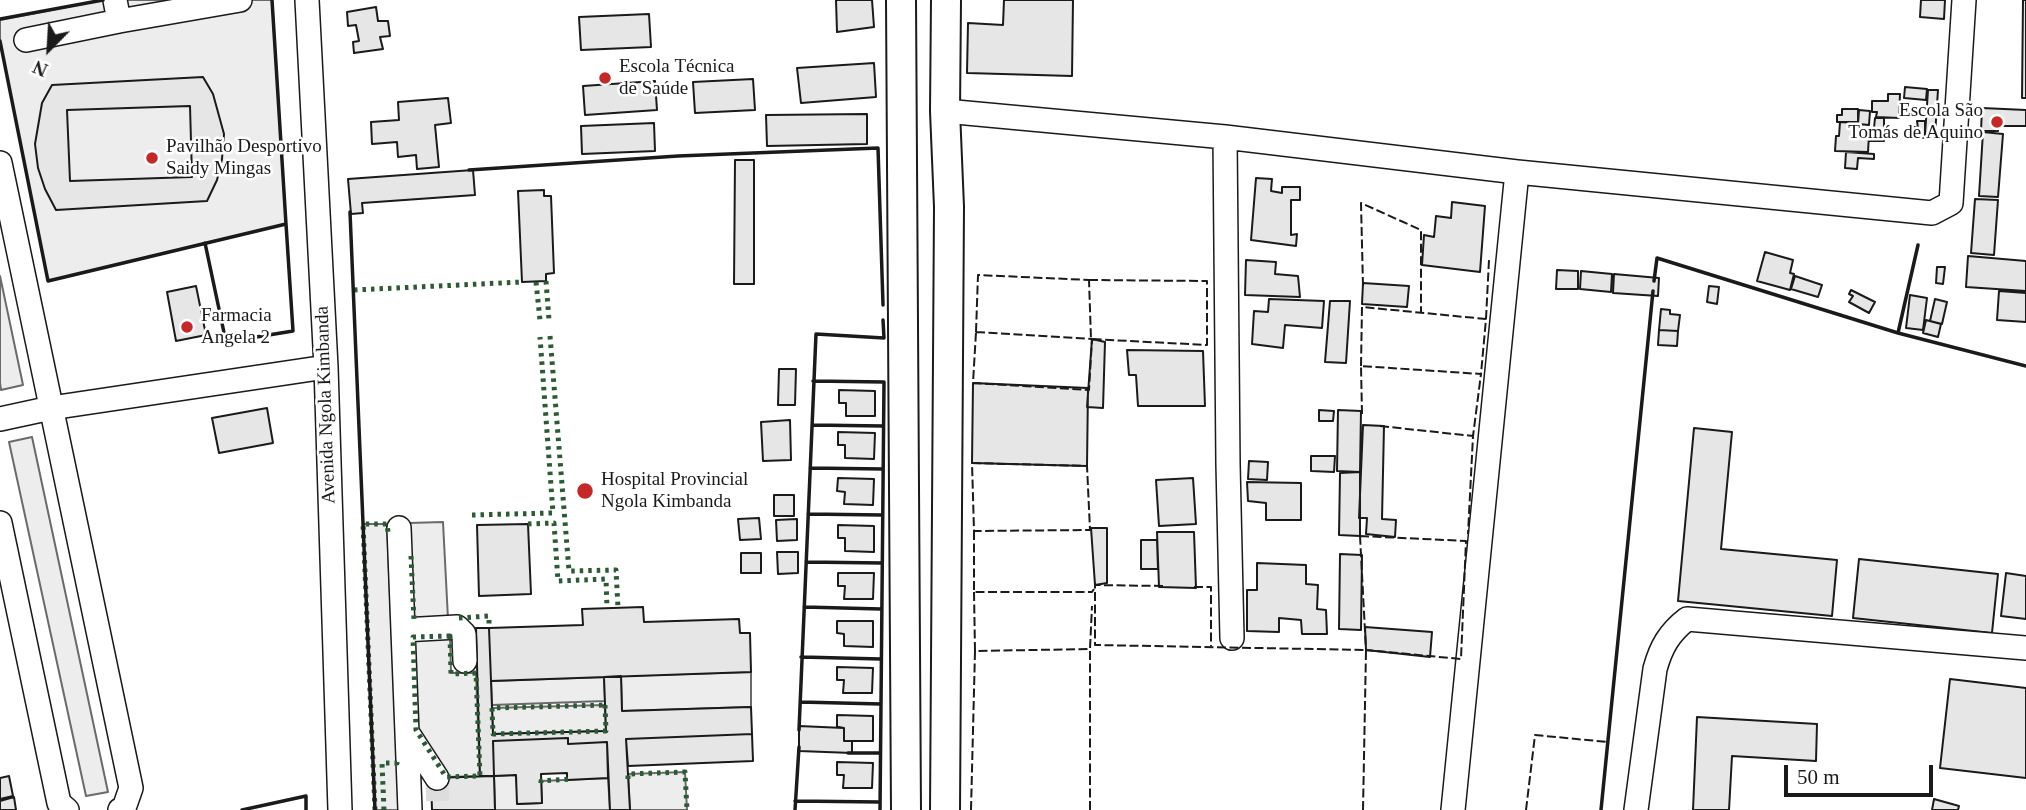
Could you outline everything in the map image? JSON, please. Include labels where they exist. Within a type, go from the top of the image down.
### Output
[{"type":"main road","points":[[901,0],[906,810]]},
{"type":"main road","points":[[945,810],[948,207],[946,0]]},
{"type":"main road","points":[[903,209],[948,207]]},
{"type":"street","points":[[26,40],[117,11],[240,0]]},
{"type":"street","name":"Avenida Ngola Kimbanda","points":[[307,0],[326,367],[340,810]]},
{"type":"street","points":[[945,111],[1225,137],[1517,172],[1932,213],[1951,203],[1964,0]]},
{"type":"street","points":[[1225,137],[1232,638]]},
{"type":"street","points":[[0,163],[131,788],[121,810]]},
{"type":"street","points":[[1453,810],[1517,172]]},
{"type":"street","points":[[0,419],[51,408],[326,367]]},
{"type":"street","points":[[0,523],[59,803],[67,810]]},
{"type":"street","points":[[399,528],[410,810]]},
{"type":"street","points":[[1636,810],[1655,669],[1661,647],[1674,629],[1687,619],[2026,648]]},
{"type":"street","points":[[402,630],[457,627],[464,634],[465,661]]},
{"type":"street","points":[[407,732],[437,778]]},
{"type":"shaded area","name":"Pavilhão Desportivo Saidy Mingas","points":[[103,0],[272,0],[286,224],[48,281],[0,41],[0,20]]},
{"type":"shaded area","points":[[0,276],[23,385],[1,390],[0,383]]},
{"type":"shaded area","points":[[32,437],[108,792],[86,796],[9,442]]},
{"type":"shaded area","points":[[443,522],[448,619],[414,620],[409,523]]},
{"type":"shaded area","points":[[363,524],[387,524],[399,810],[375,810]]},
{"type":"shaded area","points":[[450,636],[451,673],[476,673],[480,776],[446,777],[416,730],[413,637]]},
{"type":"shaded area","points":[[751,672],[751,707],[622,711],[621,676]]},
{"type":"shaded area","points":[[604,677],[605,701],[492,705],[491,681]]},
{"type":"shaded area","points":[[605,705],[606,731],[493,734],[492,708]]},
{"type":"shaded area","points":[[685,772],[687,810],[630,810],[628,774]]},
{"type":"shaded area","points":[[516,775],[518,804],[542,803],[541,781],[608,778],[610,810],[495,810],[494,776]]},
{"type":"building","points":[[836,0],[872,0],[874,27],[837,32]]},
{"type":"building","points":[[1004,0],[1073,0],[1072,76],[967,73],[968,23],[1003,25]]},
{"type":"building","points":[[1921,0],[1945,0],[1944,19],[1920,17]]},
{"type":"building","points":[[2023,0],[2026,0],[2026,98],[2022,98]]},
{"type":"building","points":[[376,7],[378,21],[388,21],[390,36],[380,37],[383,49],[354,53],[353,42],[359,41],[356,25],[348,26],[347,12]]},
{"type":"building","points":[[649,14],[651,47],[581,50],[579,17]]},
{"type":"building","points":[[874,63],[876,97],[801,103],[797,68]]},
{"type":"building","points":[[203,77],[213,94],[224,134],[217,180],[207,201],[56,210],[38,168],[35,144],[42,103],[52,85]],"holes":[[[190,106],[192,177],[70,181],[67,110]]]},
{"type":"building","points":[[753,79],[755,110],[695,113],[693,82]]},
{"type":"building","points":[[655,81],[657,110],[585,115],[583,86]]},
{"type":"building","points":[[1905,87],[1927,89],[1926,100],[1904,98]]},
{"type":"building","points":[[1928,90],[1938,90],[1935,135],[1925,135]]},
{"type":"building","points":[[1888,94],[1900,94],[1899,118],[1876,117],[1877,112],[1872,112],[1872,101],[1888,101]]},
{"type":"building","points":[[448,98],[451,123],[435,125],[439,167],[417,169],[416,155],[398,157],[397,142],[372,144],[371,122],[399,120],[398,102]]},
{"type":"building","points":[[1982,108],[2026,110],[2026,126],[1998,126],[1998,131],[1981,131]]},
{"type":"building","points":[[1842,109],[1858,109],[1858,122],[1837,122],[1837,115],[1842,115]]},
{"type":"building","points":[[1859,110],[1870,111],[1869,125],[1858,124]]},
{"type":"building","points":[[867,114],[867,144],[767,146],[766,115]]},
{"type":"building","points":[[1875,118],[1884,118],[1884,141],[1869,141],[1869,128],[1874,128]]},
{"type":"building","points":[[1917,121],[1925,121],[1925,138],[1904,138],[1904,130],[1910,130],[1910,126],[1918,128]]},
{"type":"building","points":[[1840,122],[1856,123],[1855,134],[1869,135],[1868,152],[1835,151]]},
{"type":"building","points":[[654,123],[655,151],[582,154],[581,126]]},
{"type":"building","points":[[1983,132],[2003,134],[1998,197],[1979,196]]},
{"type":"building","points":[[1846,152],[1874,154],[1874,159],[1858,158],[1857,169],[1845,168]]},
{"type":"building","points":[[735,160],[754,160],[754,284],[734,284]]},
{"type":"building","points":[[473,170],[475,195],[362,203],[363,213],[351,214],[348,179]]},
{"type":"building","points":[[1256,178],[1272,179],[1271,191],[1282,193],[1282,187],[1300,187],[1300,200],[1291,200],[1291,235],[1297,234],[1296,246],[1251,240]]},
{"type":"building","points":[[544,190],[544,196],[551,196],[554,273],[546,274],[546,281],[522,282],[518,191]]},
{"type":"building","points":[[1975,199],[1998,200],[1994,255],[1971,253]]},
{"type":"building","points":[[1452,202],[1485,206],[1480,272],[1422,265],[1424,235],[1434,237],[1436,216],[1451,218]]},
{"type":"building","points":[[1765,252],[1793,260],[1790,273],[1794,274],[1790,290],[1757,281]]},
{"type":"building","points":[[1968,256],[2026,261],[2026,291],[1966,287]]},
{"type":"building","points":[[1246,260],[1276,262],[1275,274],[1298,276],[1300,297],[1245,295]]},
{"type":"building","points":[[1937,267],[1945,267],[1943,284],[1936,283]]},
{"type":"building","points":[[1557,270],[1578,271],[1578,289],[1556,289]]},
{"type":"building","points":[[1581,271],[1612,274],[1611,292],[1580,289]]},
{"type":"building","points":[[1614,274],[1659,278],[1658,296],[1613,293]]},
{"type":"building","points":[[1795,276],[1822,285],[1818,297],[1791,289]]},
{"type":"building","points":[[1363,283],[1409,286],[1407,307],[1362,304]]},
{"type":"building","points":[[196,286],[206,335],[176,341],[167,292]]},
{"type":"building","points":[[1709,286],[1719,287],[1717,304],[1707,302]]},
{"type":"building","points":[[1851,290],[1875,302],[1869,313],[1849,302],[1853,296],[1849,294]]},
{"type":"building","points":[[1999,291],[2026,293],[2026,322],[1997,320]]},
{"type":"building","points":[[1910,295],[1927,298],[1923,330],[1906,328]]},
{"type":"building","points":[[1269,299],[1324,301],[1322,328],[1285,325],[1283,348],[1252,344],[1254,311],[1268,312]]},
{"type":"building","points":[[1935,299],[1947,302],[1942,324],[1930,321]]},
{"type":"building","points":[[1330,301],[1350,301],[1346,363],[1325,362]]},
{"type":"building","points":[[1661,309],[1680,315],[1678,331],[1659,330]]},
{"type":"building","points":[[1926,320],[1941,324],[1938,337],[1923,333]]},
{"type":"building","points":[[1659,330],[1678,331],[1677,346],[1658,345]]},
{"type":"building","points":[[1092,339],[1105,342],[1103,408],[1087,407]]},
{"type":"building","points":[[1127,350],[1203,351],[1205,406],[1138,406],[1136,375],[1129,375]]},
{"type":"building","points":[[779,369],[796,369],[795,405],[778,405]]},
{"type":"building","points":[[973,383],[1088,388],[1087,466],[972,463]]},
{"type":"building","points":[[839,390],[875,391],[875,416],[846,416],[846,403],[839,403]]},
{"type":"building","points":[[267,408],[273,443],[219,453],[212,418]]},
{"type":"building","points":[[1319,410],[1334,411],[1333,421],[1319,421]]},
{"type":"building","points":[[1338,410],[1361,411],[1360,472],[1337,471]]},
{"type":"building","points":[[790,420],[791,460],[763,461],[761,422]]},
{"type":"building","points":[[1363,425],[1384,426],[1382,519],[1396,520],[1395,537],[1366,534],[1367,518],[1359,518]]},
{"type":"building","points":[[1694,428],[1732,432],[1721,549],[1837,560],[1832,616],[1678,601]]},
{"type":"building","points":[[838,432],[875,433],[874,459],[845,458],[845,445],[838,445]]},
{"type":"building","points":[[1311,456],[1335,456],[1334,472],[1311,471]]},
{"type":"building","points":[[1249,461],[1268,462],[1267,480],[1248,479]]},
{"type":"building","points":[[1360,472],[1360,536],[1339,535],[1340,473]]},
{"type":"building","points":[[838,478],[874,479],[873,505],[844,504],[845,492],[837,491]]},
{"type":"building","points":[[1193,478],[1196,524],[1159,526],[1156,480]]},
{"type":"building","points":[[1247,482],[1301,483],[1301,520],[1266,520],[1266,503],[1248,501]]},
{"type":"building","points":[[774,495],[794,495],[794,516],[774,516]]},
{"type":"building","points":[[759,518],[761,539],[740,540],[738,519]]},
{"type":"building","points":[[797,519],[797,540],[777,541],[776,520]]},
{"type":"building","points":[[528,524],[531,594],[479,596],[477,525]]},
{"type":"building","points":[[838,525],[874,526],[874,552],[845,551],[845,538],[838,538]]},
{"type":"building","points":[[1091,528],[1107,528],[1107,583],[1095,585]]},
{"type":"building","points":[[1157,532],[1194,532],[1196,588],[1159,587]]},
{"type":"building","points":[[1141,540],[1157,540],[1158,569],[1141,569]]},
{"type":"building","points":[[777,552],[798,552],[798,573],[778,574]]},
{"type":"building","points":[[741,553],[761,553],[761,573],[741,573]]},
{"type":"building","points":[[1340,554],[1362,555],[1361,630],[1339,629]]},
{"type":"building","points":[[1859,559],[1998,574],[1992,633],[1853,618]]},
{"type":"building","points":[[1257,563],[1306,565],[1306,584],[1318,585],[1317,609],[1326,610],[1327,634],[1302,634],[1301,620],[1279,618],[1279,632],[1247,631],[1247,590],[1257,590]]},
{"type":"building","points":[[838,573],[874,573],[873,599],[844,599],[845,586],[838,586]]},
{"type":"building","points":[[2006,573],[2026,576],[2026,619],[2001,616]]},
{"type":"building","points":[[643,607],[644,622],[739,619],[740,633],[750,633],[751,672],[491,681],[489,628],[583,625],[582,609]]},
{"type":"building","points":[[837,621],[873,621],[873,647],[844,646],[844,634],[837,633]]},
{"type":"building","points":[[1365,627],[1432,632],[1430,657],[1366,650]]},
{"type":"building","points":[[476,628],[489,628],[493,734],[606,731],[604,677],[621,676],[622,711],[751,707],[752,734],[626,739],[630,810],[610,810],[607,742],[568,744],[568,738],[493,741],[494,776],[480,776]]},
{"type":"building","points":[[837,667],[873,668],[872,693],[843,693],[844,680],[837,680]]},
{"type":"building","points":[[1950,679],[2026,688],[2026,778],[1940,768]]},
{"type":"building","points":[[837,715],[873,716],[873,741],[844,741],[844,728],[837,727]]},
{"type":"building","points":[[1697,717],[1817,724],[1816,761],[1732,756],[1729,810],[1693,810]]},
{"type":"building","points":[[799,726],[844,728],[844,741],[852,741],[852,753],[799,751]]},
{"type":"building","points":[[752,734],[753,761],[628,766],[626,739]]},
{"type":"building","points":[[568,738],[568,744],[607,742],[608,778],[567,780],[567,773],[541,774],[542,803],[517,804],[516,775],[494,776],[493,741]]},
{"type":"building","points":[[837,762],[873,763],[872,788],[843,788],[844,775],[837,775]]},
{"type":"building","points":[[9,776],[13,796],[0,799],[0,778]]},
{"type":"building","points":[[494,776],[495,810],[432,810],[431,778]]},
{"type":"building","points":[[14,797],[16,810],[0,810],[0,801]]},
{"type":"building","points":[[1934,799],[1959,806],[1958,810],[1932,810]]},
{"type":"tunnel","points":[[437,778],[438,810]]},
{"type":"hedge","points":[[546,281],[549,320]]},
{"type":"hedge","points":[[354,290],[522,282]]},
{"type":"hedge","points":[[536,282],[540,320]]},
{"type":"hedge","points":[[550,336],[569,571],[616,570],[618,608]]},
{"type":"hedge","points":[[472,515],[553,513],[540,337]]},
{"type":"hedge","points":[[528,524],[554,523],[558,581],[606,579],[607,608]]},
{"type":"hedge","points":[[375,810],[363,524],[387,524],[388,532]]},
{"type":"hedge","points":[[411,556],[414,620],[417,620]]},
{"type":"hedge","points":[[459,618],[489,616],[489,628]]},
{"type":"hedge","points":[[450,636],[451,674],[476,673],[480,776],[446,777],[416,730],[413,637],[450,636]]},
{"type":"hedge","points":[[605,705],[606,731],[493,734],[492,708],[605,705]]},
{"type":"hedge","points":[[384,810],[382,763],[397,763],[397,758]]},
{"type":"hedge","points":[[628,779],[628,774],[685,772],[687,810]]},
{"type":"hedge","points":[[541,783],[571,779]]},
{"type":"fence","points":[[1363,286],[1361,203],[1421,230],[1421,312]]},
{"type":"fence","points":[[1486,319],[1489,260]]},
{"type":"fence","points":[[976,332],[978,275],[1089,280]]},
{"type":"fence","points":[[1089,280],[1207,281],[1207,345],[1091,339],[1089,280]]},
{"type":"fence","points":[[1361,366],[1362,307],[1486,319],[1481,374]]},
{"type":"fence","points":[[976,332],[1092,339],[1089,390],[973,383],[976,332]]},
{"type":"fence","points":[[1362,414],[1361,366],[1481,374],[1473,436]]},
{"type":"fence","points":[[1380,426],[1473,436],[1468,534]]},
{"type":"fence","points":[[972,463],[1087,466],[1090,530],[974,531],[972,463]]},
{"type":"fence","points":[[974,531],[974,592],[1092,592],[1094,589]]},
{"type":"fence","points":[[1360,536],[1466,541],[1461,659],[1366,650],[1360,536]]},
{"type":"fence","points":[[1163,586],[1095,585],[1095,645],[1366,650],[1363,810]]},
{"type":"fence","points":[[1194,587],[1211,587],[1211,646]]},
{"type":"fence","points":[[974,592],[975,651],[1090,649],[1092,606]]},
{"type":"fence","points":[[1090,649],[1090,810]]},
{"type":"fence","points":[[971,810],[975,651]]},
{"type":"fence","points":[[1526,810],[1535,735],[1608,742]]},
{"type":"wall","points":[[0,19],[103,0]]},
{"type":"wall","points":[[0,41],[48,281],[286,224],[272,0]]},
{"type":"wall","points":[[469,170],[678,156],[878,148],[883,305]]},
{"type":"wall","points":[[350,212],[375,810]]},
{"type":"wall","points":[[205,243],[226,342],[293,331],[286,224]]},
{"type":"wall","points":[[1898,333],[1918,245]]},
{"type":"wall","points":[[1654,281],[1657,258],[1898,333],[2026,366]]},
{"type":"wall","points":[[1601,810],[1653,291]]},
{"type":"wall","points":[[799,730],[816,334],[884,338],[883,320]]},
{"type":"wall","points":[[813,381],[884,382],[880,810]]},
{"type":"wall","points":[[812,425],[883,426]]},
{"type":"wall","points":[[810,468],[883,469]]},
{"type":"wall","points":[[808,514],[882,515]]},
{"type":"wall","points":[[806,562],[882,563]]},
{"type":"wall","points":[[804,607],[881,609]]},
{"type":"wall","points":[[801,657],[881,659]]},
{"type":"wall","points":[[800,702],[881,704]]},
{"type":"wall","points":[[795,810],[799,747]]},
{"type":"wall","points":[[848,753],[880,753]]},
{"type":"wall","points":[[242,810],[306,796],[306,810]]},
{"type":"wall","points":[[795,801],[880,802]]},
{"type":"place","name":"Escola Técnica de Saúde","points":[[605,78]]},
{"type":"place","name":"Escola São Tomás de Aquino","points":[[1997,122]]},
{"type":"place","name":"Pavilhão Desportivo Saidy Mingas","points":[[152,158]]},
{"type":"place","name":"Farmacia Angela 2","points":[[187,327]]},
{"type":"place","name":"Hospital Provincial Ngola Kimbanda","points":[[585,491]]}]
